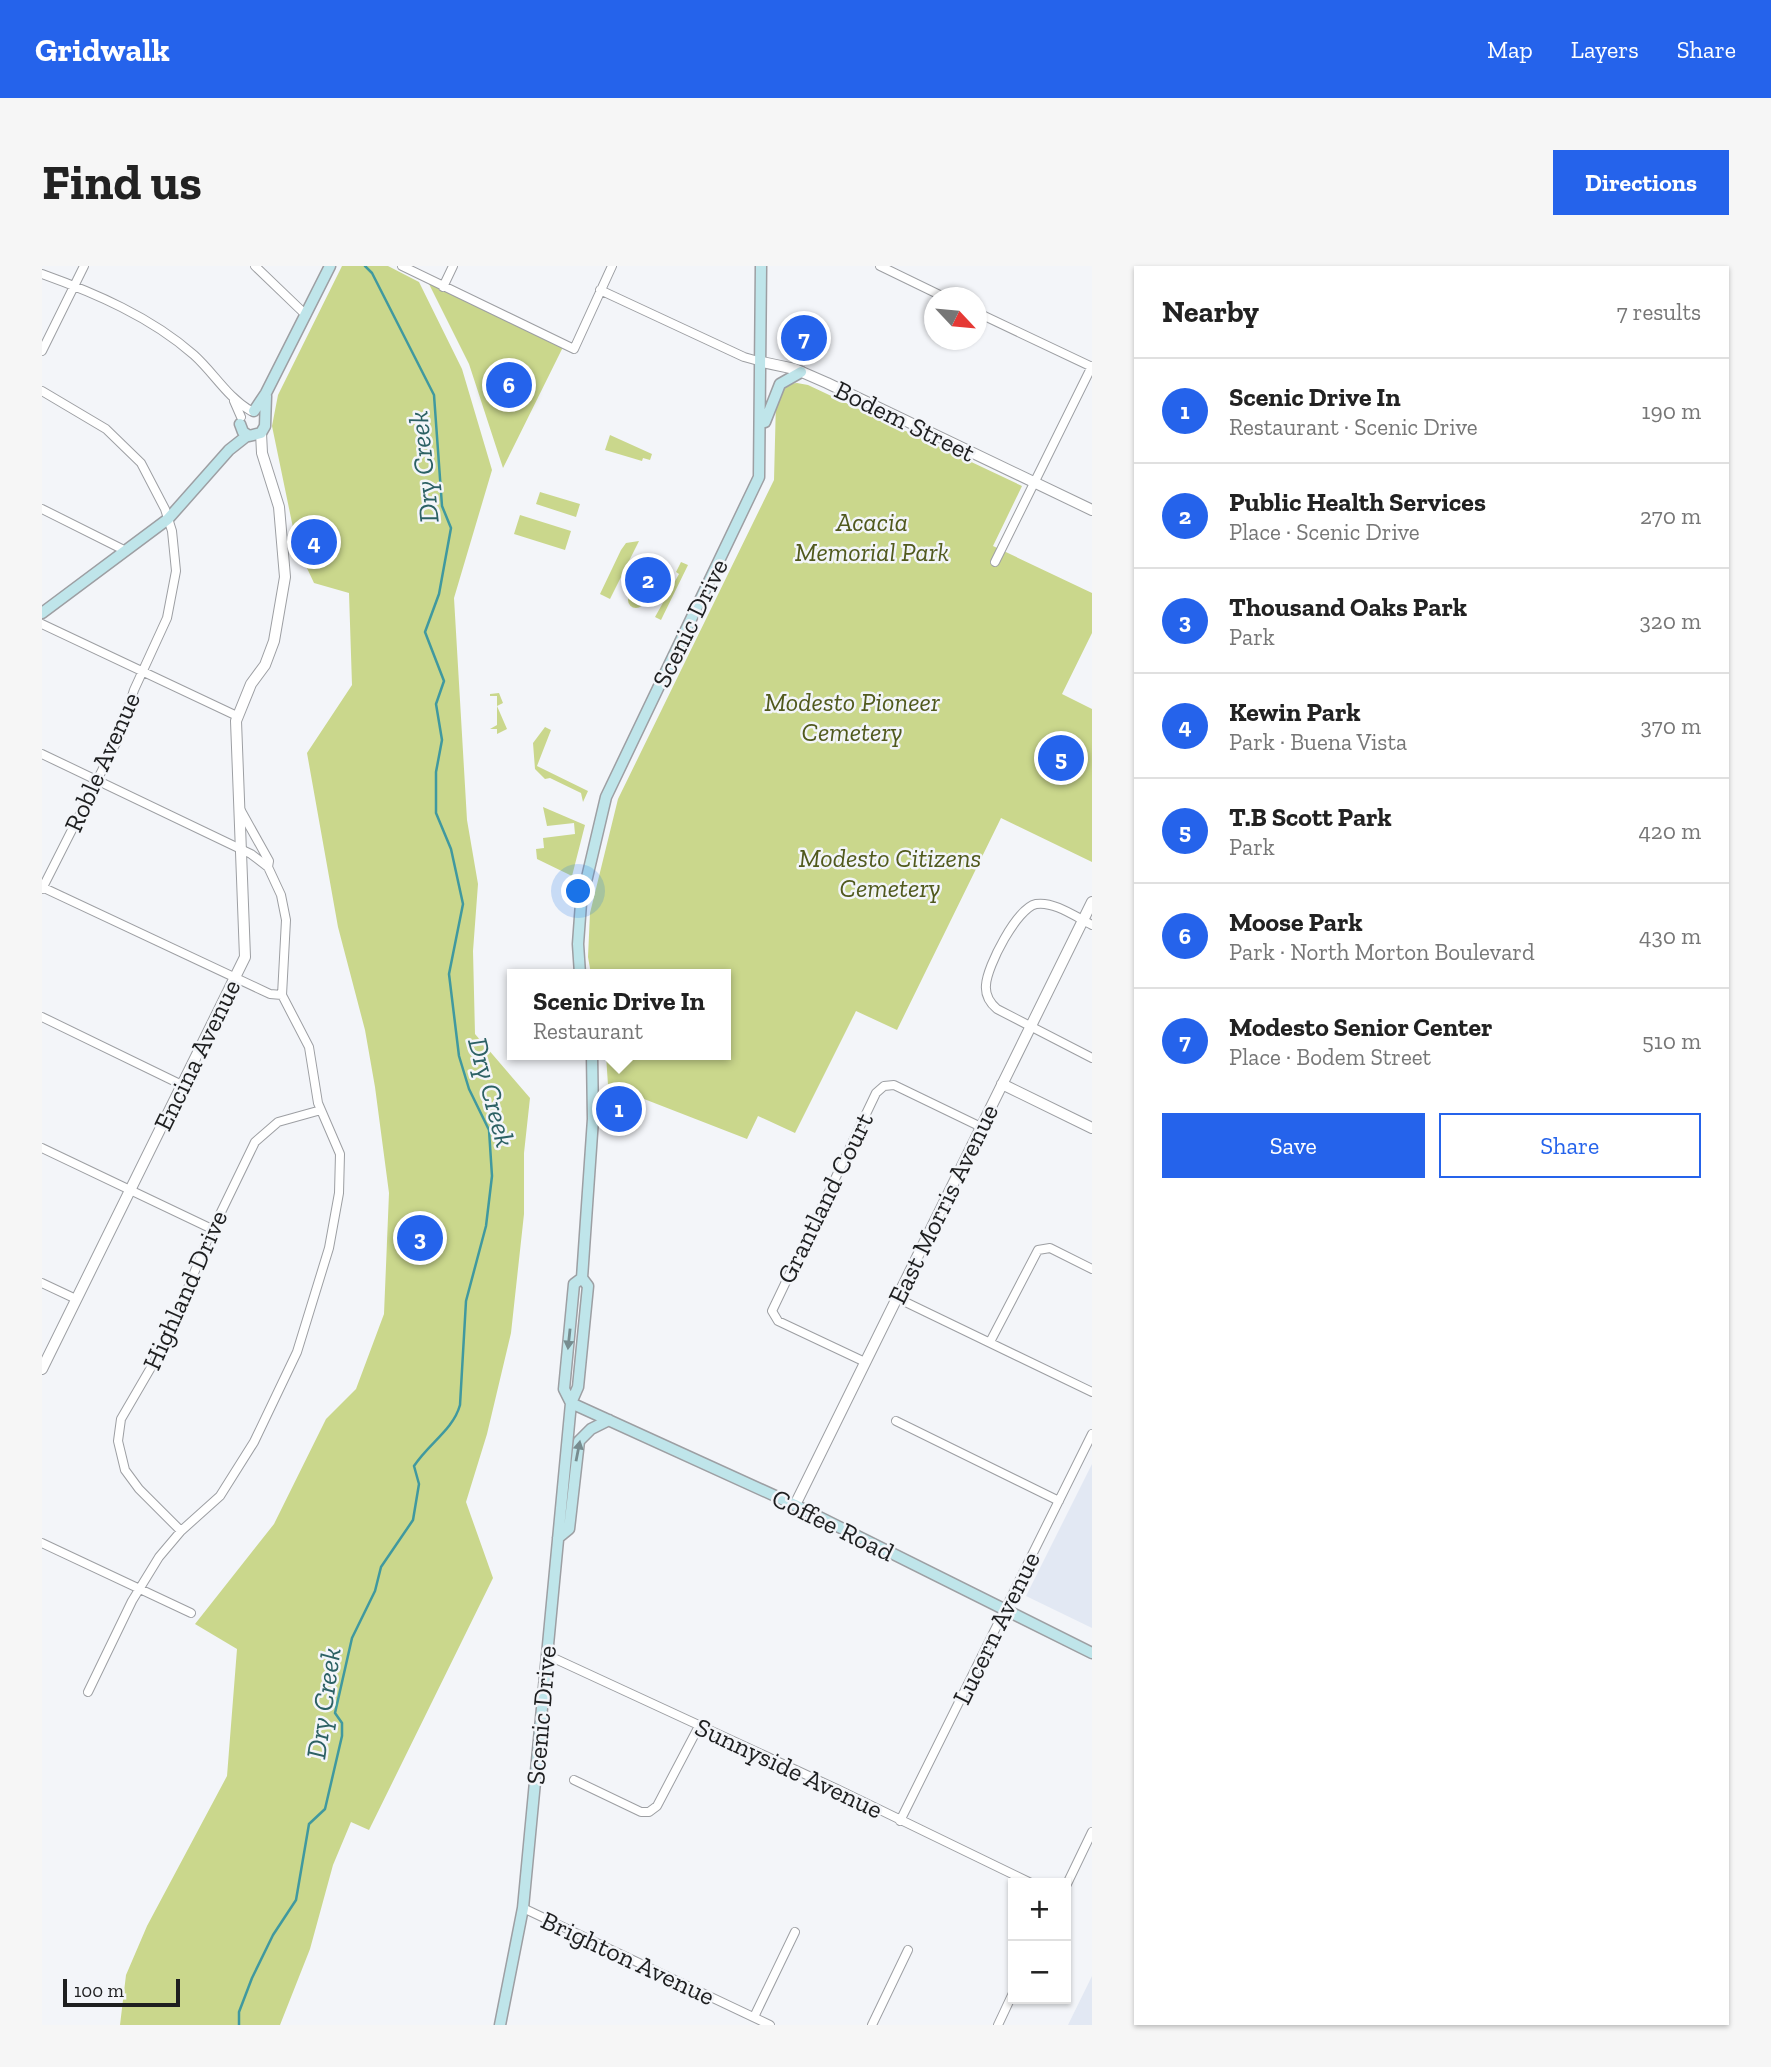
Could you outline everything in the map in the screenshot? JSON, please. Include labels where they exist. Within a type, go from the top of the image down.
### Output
[{"type":"main road","name":"Scenic Drive","points":[[580,969],[578,944],[581,903],[606,797],[755,490],[760,471],[761,266]]},
{"type":"main road","points":[[42,612],[168,519],[229,450],[247,416],[267,393],[329,267]]},
{"type":"main road","points":[[762,431],[777,389],[782,382],[801,372]]},
{"type":"main road","points":[[229,450],[265,426],[267,393]]},
{"type":"main road","points":[[247,416],[264,417]]},
{"type":"main road","points":[[247,416],[253,435]]},
{"type":"main road","name":"Scenic Drive","points":[[500,2025],[523,1908],[571,1403],[564,1389],[574,1284],[582,1278],[593,1119],[592,1060]]},
{"type":"main road","name":"Coffee Road","points":[[571,1403],[795,1505],[1092,1653]]},
{"type":"main road","points":[[558,1538],[569,1529],[579,1441],[591,1429],[609,1420]]},
{"type":"street","points":[[42,351],[84,266]]},
{"type":"street","points":[[255,266],[306,315]]},
{"type":"street","points":[[402,266],[574,349],[612,266]]},
{"type":"street","points":[[443,287],[453,266]]},
{"type":"street","points":[[882,266],[924,287]]},
{"type":"street","points":[[42,274],[74,286],[142,319],[169,337],[194,355],[247,416]]},
{"type":"street","name":"Bodem Street","points":[[600,290],[744,357],[801,372],[1092,510]]},
{"type":"street","points":[[987,317],[1092,367],[995,562]]},
{"type":"street","name":"Roble Avenue","points":[[42,391],[106,429],[127,447],[152,480],[168,519],[175,552],[174,587],[167,618],[142,674],[120,735],[42,888]]},
{"type":"street","points":[[42,624],[142,674],[237,716],[251,684],[265,665],[283,600],[283,532],[276,497],[262,453],[253,435]]},
{"type":"street","points":[[42,509],[124,550]]},
{"type":"street","name":"Encina Avenue","points":[[42,1369],[183,1085],[245,952],[237,716]]},
{"type":"street","points":[[42,754],[242,849],[268,867],[281,895],[286,920],[282,995],[312,1055],[321,1110],[339,1150],[340,1178],[330,1248],[312,1311],[284,1384],[248,1453],[220,1496],[181,1531],[139,1588],[88,1692]]},
{"type":"street","points":[[240,809],[269,862],[268,867]]},
{"type":"street","points":[[42,888],[271,995],[282,995]]},
{"type":"street","name":"East Morris Avenue","points":[[795,1505],[1002,1084],[1087,923],[1092,902]]},
{"type":"street","points":[[1087,923],[1050,905],[1029,906],[1017,917],[988,975],[986,991],[992,1004],[1031,1028],[1092,1058]]},
{"type":"street","points":[[42,1017],[183,1085]]},
{"type":"street","points":[[1002,1084],[1092,1128]]},
{"type":"street","name":"Grantland Court","points":[[865,1362],[778,1321],[772,1311],[876,1093],[884,1086],[894,1085],[981,1127]]},
{"type":"street","name":"Highland Drive","points":[[181,1531],[139,1489],[125,1470],[118,1448],[118,1432],[125,1409],[167,1340],[212,1230],[246,1160],[263,1133],[278,1122],[321,1110]]},
{"type":"street","points":[[42,1148],[212,1230]]},
{"type":"street","points":[[990,1342],[1038,1250],[1050,1248],[1092,1269]]},
{"type":"street","points":[[42,1283],[76,1299]]},
{"type":"street","points":[[897,1297],[1092,1392]]},
{"type":"street","points":[[896,1421],[1059,1500]]},
{"type":"street","name":"Lucern Avenue","points":[[900,1821],[1092,1434]]},
{"type":"street","points":[[42,1543],[191,1613]]},
{"type":"street","name":"Sunnyside Avenue","points":[[547,1655],[1020,1878]]},
{"type":"street","points":[[574,1780],[642,1812],[649,1812],[657,1806],[699,1726]]},
{"type":"street","points":[[1070,1878],[1092,1832]]},
{"type":"street","name":"Brighton Avenue","points":[[523,1908],[771,2025]]},
{"type":"street","points":[[754,2017],[795,1932]]},
{"type":"street","points":[[872,2025],[908,1950]]},
{"type":"street","points":[[998,2025],[1008,2004]]},
{"type":"shaded area","points":[[1092,1464],[1092,1628],[1026,1596]]},
{"type":"shaded area","points":[[1092,1976],[1092,2025],[1068,2025]]},
{"type":"green space","points":[[342,266],[388,266],[419,282],[462,369],[492,470],[454,598],[467,820],[478,884],[473,951],[475,1034],[530,1098],[524,1153],[524,1214],[511,1333],[487,1434],[466,1502],[493,1578],[369,1830],[351,1822],[333,1865],[310,1949],[280,2025],[120,2025],[126,1975],[147,1926],[227,1776],[237,1649],[195,1624],[274,1524],[326,1419],[356,1389],[384,1314],[389,1193],[375,1087],[365,1030],[338,927],[307,753],[352,685],[349,593],[314,583],[297,547],[272,426],[278,395]]},
{"type":"green space","points":[[426,278],[564,345],[503,468],[469,364]]},
{"type":"green space","points":[[789,385],[808,385],[1022,486],[993,546],[1092,593],[1092,633],[1062,694],[1092,709],[1092,862],[1001,818],[897,1030],[856,1011],[795,1133],[758,1116],[747,1139],[608,1085],[606,1060],[731,1060],[731,969],[590,969],[590,913],[618,799],[774,480],[776,401]]},
{"type":"green space","points":[[610,435],[652,454],[650,460],[643,458],[642,461],[605,450]]},
{"type":"green space","points":[[540,492],[580,504],[576,517],[536,504]]},
{"type":"green space","points":[[520,515],[571,531],[565,550],[514,534]]},
{"type":"green space","points":[[639,541],[610,599],[600,594],[626,543]]},
{"type":"green space","points":[[681,562],[688,565],[661,620],[655,617],[679,574],[676,572]]},
{"type":"green space","points":[[636,592],[642,594],[642,606],[636,608],[630,606],[628,600],[630,594]]},
{"type":"green space","points":[[499,693],[503,703],[497,706],[497,696],[490,694]]},
{"type":"green space","points":[[497,706],[507,729],[497,734],[497,729],[490,729],[497,725]]},
{"type":"green space","points":[[545,727],[551,730],[537,766],[588,791],[583,802],[581,793],[550,778],[545,779],[535,769],[533,743]]},
{"type":"green space","points":[[543,807],[585,825],[572,876],[537,859],[536,849],[544,848],[543,838],[575,834],[574,823],[547,826]]},
{"type":"waterway","name":"Dry Creek","points":[[239,2025],[239,2012],[252,1978],[273,1935],[296,1900],[309,1824],[325,1809],[342,1736],[342,1723],[335,1713],[352,1638],[375,1591],[381,1567],[413,1520],[419,1484],[414,1466],[452,1422],[460,1405],[466,1301],[486,1226],[492,1176],[489,1130],[469,1089],[459,1056],[449,974],[463,904],[451,849],[436,813],[436,772],[442,740],[436,704],[444,681],[425,632],[439,594],[451,528],[442,506],[434,395],[372,273],[365,266]]},
{"type":"place","name":"Modesto Senior Center","points":[[804,338]]},
{"type":"place","name":"Moose Park","points":[[509,385]]},
{"type":"place","name":"Kewin Park","points":[[314,542]]},
{"type":"place","name":"Public Health Services","points":[[648,580]]},
{"type":"place","name":"T.B Scott Park","points":[[1061,758]]},
{"type":"place","name":"Scenic Drive In","points":[[619,1109]]},
{"type":"place","name":"Thousand Oaks Park","points":[[420,1238]]},
{"type":"park label","name":"Acacia Memorial Park","points":[[872,537]]},
{"type":"park label","name":"Modesto Pioneer Cemetery","points":[[852,716]]},
{"type":"park label","name":"Modesto Citizens Cemetery","points":[[890,873]]}]
